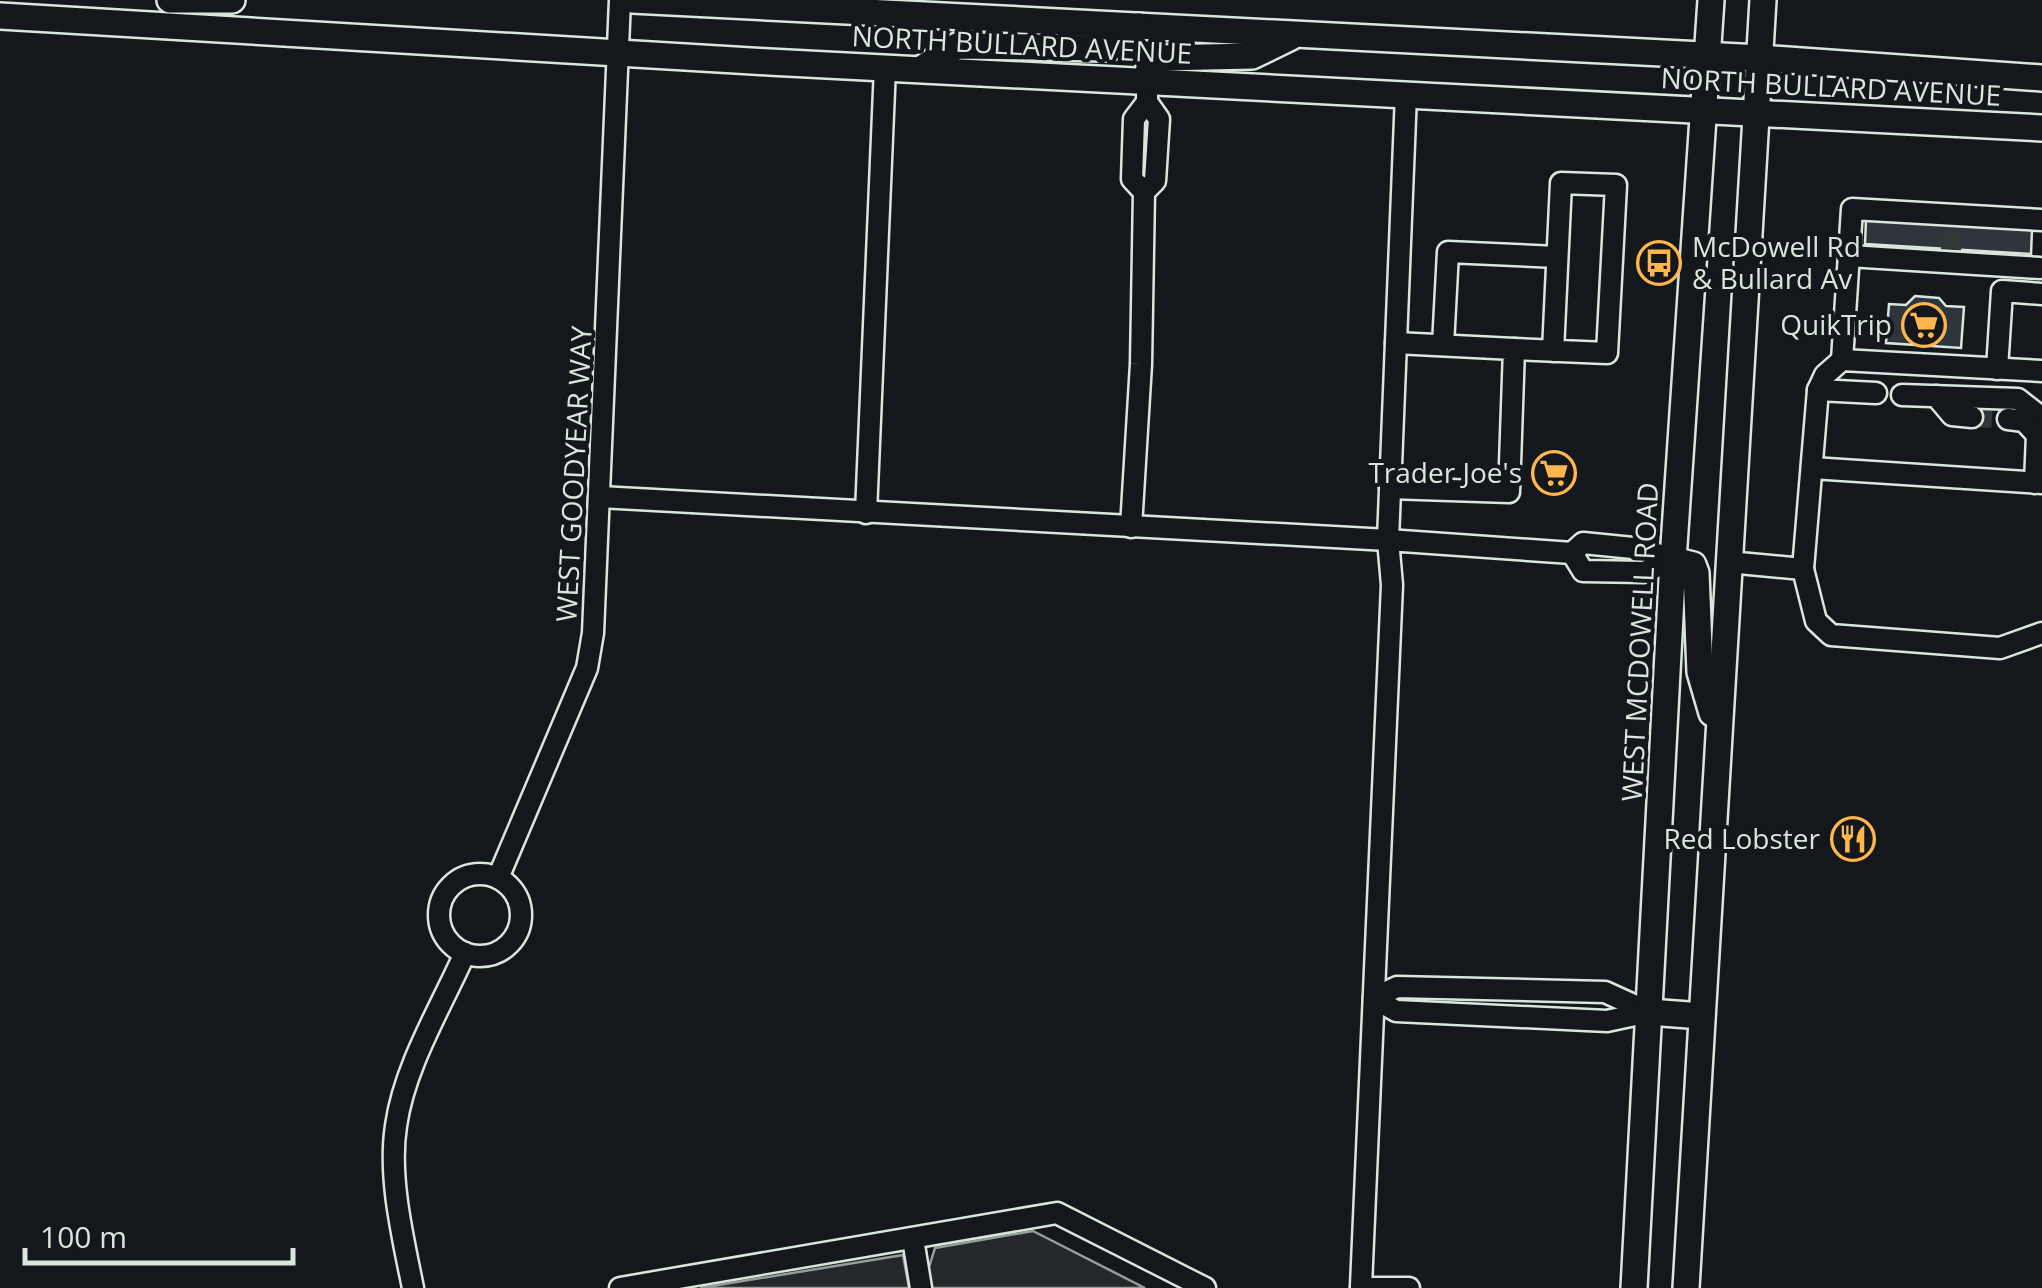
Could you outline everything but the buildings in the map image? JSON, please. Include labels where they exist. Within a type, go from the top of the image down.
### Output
[{"type":"main road","points":[[170,0],[232,0]]},
{"type":"main road","name":"NORTH BULLARD AVENUE","points":[[632,0],[1760,58],[2042,78]]},
{"type":"main road","name":"WEST MCDOWELL ROAD","points":[[1634,1288],[1673,560],[1711,0]]},
{"type":"main road","points":[[1686,1288],[1763,0]]},
{"type":"main road","name":"NORTH BULLARD AVENUE","points":[[0,16],[97,10],[618,54],[921,69],[1147,92],[1406,94],[2042,128]]},
{"type":"main road","points":[[921,69],[957,46],[1108,48],[1123,43],[1139,26]]},
{"type":"main road","points":[[1147,92],[1149,67],[1160,58],[1252,56],[1296,34]]},
{"type":"main road","points":[[1673,560],[1693,565],[1696,574],[1700,672],[1718,732]]},
{"type":"main road","points":[[1649,1012],[1702,1016]]},
{"type":"street","name":"WEST GOODYEAR WAY","points":[[498,878],[587,668],[593,633],[620,0]]},
{"type":"street","points":[[866,513],[886,68]]},
{"type":"street","points":[[1131,527],[1144,192],[1132,179],[1134,119],[1147,92]]},
{"type":"street","points":[[1406,94],[1388,540],[1392,585],[1361,1287],[1409,1288]]},
{"type":"street","points":[[1396,343],[1607,354],[1616,184],[1561,183],[1553,351]]},
{"type":"street","points":[[2042,220],[1952,221],[1852,209],[1842,360],[1825,375],[1818,390],[1803,570],[1816,621],[1831,634],[2000,648],[2042,633]]},
{"type":"street","points":[[1443,345],[1448,252],[1558,257]]},
{"type":"street","points":[[1849,256],[2041,258],[2040,294],[2002,291],[1997,369]]},
{"type":"street","points":[[1390,488],[1508,492],[1514,349]]},
{"type":"street","points":[[1842,360],[2042,372]]},
{"type":"street","points":[[1818,390],[1876,393]]},
{"type":"street","points":[[1902,394],[2018,399],[2042,418]]},
{"type":"street","points":[[1936,396],[1952,415],[1972,416]]},
{"type":"street","points":[[1812,468],[2038,483],[2036,435],[2024,421],[2008,419]]},
{"type":"street","points":[[600,497],[1572,553],[1584,571],[1644,572],[1673,560]]},
{"type":"street","points":[[1728,562],[1803,570]]},
{"type":"street","points":[[466,876],[498,878],[518,900],[518,931],[496,953],[465,953],[442,930],[442,898],[466,876]]},
{"type":"street","points":[[412,1288],[394,1162],[395,1129],[402,1097],[465,953]]},
{"type":"street","points":[[1374,998],[1396,1011],[1607,1021],[1649,1012]]},
{"type":"street","points":[[620,1288],[1058,1214],[1206,1288]]},
{"type":"street","points":[[914,1239],[920,1288]]},
{"type":"shaded area","points":[[1033,1231],[1145,1288],[931,1288],[928,1270],[935,1248]]},
{"type":"shaded area","points":[[903,1255],[909,1288],[700,1288]]},
{"type":"tunnel","points":[[1951,250],[1952,227]]},
{"type":"tunnel","points":[[1972,417],[2008,419]]},
{"type":"place","name":"McDowell Rd & Bullard Av","points":[[1659,263]]},
{"type":"place","name":"QuikTrip","points":[[1924,325]]},
{"type":"place","name":"Trader Joe's","points":[[1554,473]]},
{"type":"place","name":"Red Lobster","points":[[1853,839]]}]
